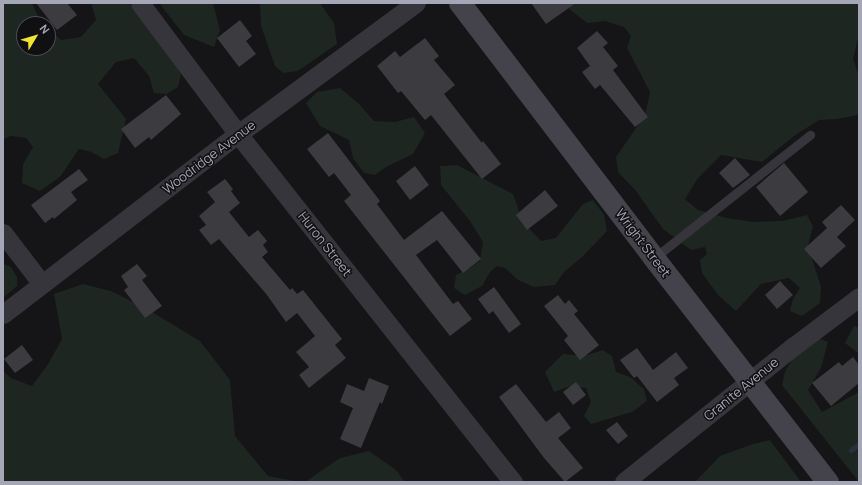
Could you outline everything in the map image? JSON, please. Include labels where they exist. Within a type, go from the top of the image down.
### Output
[{"type":"main road","name":"Wright Street","points":[[460,3],[654,258],[828,482]]},
{"type":"street","name":"Huron Street","points":[[140,3],[238,134],[513,482]]},
{"type":"street","name":"Woodridge Avenue","points":[[3,314],[238,134],[416,3]]},
{"type":"street","points":[[3,233],[42,284]]},
{"type":"street","name":"Granite Avenue","points":[[624,482],[859,297]]},
{"type":"lane","points":[[654,258],[810,135]]},
{"type":"shaded area","points":[[3,3],[32,3],[38,16],[16,16],[16,56],[56,56],[56,35],[61,40],[81,37],[96,20],[91,3],[129,3],[149,28],[181,74],[178,87],[167,94],[154,93],[149,76],[134,58],[116,62],[98,84],[126,119],[118,153],[104,159],[91,152],[79,149],[60,177],[40,191],[22,183],[23,164],[33,147],[26,138],[10,136],[3,140]]},
{"type":"shaded area","points":[[159,3],[213,3],[220,30],[214,47],[184,35]]},
{"type":"shaded area","points":[[260,3],[320,3],[334,23],[337,44],[298,71],[283,73],[275,66],[261,26]]},
{"type":"shaded area","points":[[567,3],[859,3],[859,35],[853,59],[859,76],[859,111],[857,115],[837,119],[819,120],[794,136],[762,162],[721,155],[698,178],[685,199],[698,210],[727,218],[753,222],[782,221],[807,215],[813,226],[808,246],[821,287],[820,303],[802,316],[790,311],[793,299],[800,288],[789,278],[761,284],[736,311],[719,296],[702,273],[700,260],[707,254],[705,247],[691,250],[663,229],[636,191],[618,172],[616,157],[645,115],[650,92],[627,48],[631,36],[624,27],[605,21],[587,23],[568,8]]},
{"type":"shaded area","points":[[340,88],[359,104],[374,121],[395,122],[414,117],[425,133],[413,154],[386,167],[375,175],[364,173],[353,158],[349,140],[320,126],[306,103],[317,92]]},
{"type":"shaded area","points":[[457,165],[513,194],[523,222],[541,241],[556,238],[583,204],[593,200],[604,215],[607,231],[582,257],[564,272],[555,285],[534,287],[518,280],[505,268],[497,266],[490,272],[482,286],[465,295],[454,288],[456,275],[480,261],[483,242],[470,221],[441,185],[440,166]]},
{"type":"shaded area","points":[[4,264],[11,267],[17,277],[17,286],[3,298]]},
{"type":"shaded area","points":[[83,284],[111,291],[147,309],[200,341],[230,380],[235,436],[268,476],[300,482],[3,482],[3,371],[11,378],[32,386],[48,364],[62,339],[54,294]]},
{"type":"shaded area","points":[[854,326],[859,328],[859,354],[845,343]]},
{"type":"shaded area","points":[[818,338],[828,342],[821,368],[808,390],[822,412],[859,392],[859,482],[782,385],[785,371],[796,354]]},
{"type":"shaded area","points":[[603,350],[612,356],[616,372],[630,377],[644,389],[647,401],[632,412],[591,424],[584,416],[591,402],[586,388],[571,386],[554,392],[545,372],[563,354],[584,356]]},
{"type":"shaded area","points":[[770,440],[801,482],[695,482],[720,456],[753,444]]},
{"type":"shaded area","points":[[369,451],[396,470],[405,482],[305,482],[340,458]]},
{"type":"building","points":[[36,3],[67,3],[77,15],[57,30],[56,16],[46,16]]},
{"type":"building","points":[[531,3],[576,3],[546,24]]},
{"type":"building","points":[[240,20],[252,36],[246,41],[256,54],[239,67],[217,38]]},
{"type":"building","points":[[597,31],[608,43],[603,47],[618,66],[613,70],[648,117],[635,127],[600,85],[595,89],[582,72],[590,66],[577,48]]},
{"type":"building","points":[[425,38],[439,56],[434,60],[455,85],[444,94],[482,143],[483,141],[501,164],[482,179],[431,115],[425,120],[401,91],[398,93],[377,66],[395,51],[400,57]]},
{"type":"building","points":[[166,95],[181,114],[151,140],[149,137],[135,148],[121,129]]},
{"type":"building","points":[[328,133],[380,201],[377,204],[404,240],[442,211],[481,259],[463,273],[437,240],[416,255],[453,304],[458,301],[472,319],[450,336],[344,201],[351,195],[334,173],[329,177],[307,149]]},
{"type":"building","points":[[735,158],[750,175],[733,188],[719,173]]},
{"type":"building","points":[[784,163],[808,192],[780,216],[756,187]]},
{"type":"building","points":[[415,166],[429,185],[410,200],[396,181]]},
{"type":"building","points":[[79,169],[88,180],[71,192],[77,200],[54,219],[53,217],[45,223],[31,205]]},
{"type":"building","points":[[225,179],[233,189],[231,191],[240,203],[229,212],[249,237],[258,230],[267,241],[263,245],[268,252],[262,257],[290,290],[292,288],[297,294],[303,290],[342,339],[335,345],[346,358],[309,388],[299,375],[309,367],[296,352],[315,336],[297,313],[286,322],[267,295],[219,239],[211,245],[199,230],[206,225],[199,216],[215,202],[207,192]]},
{"type":"building","points":[[545,190],[558,206],[527,230],[516,215]]},
{"type":"building","points":[[841,205],[855,220],[837,237],[846,246],[821,268],[804,249],[827,228],[822,222]]},
{"type":"building","points":[[137,264],[147,276],[142,280],[162,306],[145,318],[124,290],[128,287],[121,276]]},
{"type":"building","points":[[780,281],[793,295],[777,309],[765,295]]},
{"type":"building","points":[[494,287],[521,324],[509,333],[493,311],[489,314],[478,299]]},
{"type":"building","points":[[558,295],[565,304],[569,300],[578,311],[574,314],[599,345],[580,360],[564,340],[568,336],[544,306]]},
{"type":"building","points":[[22,345],[33,360],[15,373],[4,359]]},
{"type":"building","points":[[637,348],[653,370],[676,352],[688,368],[674,378],[679,385],[657,402],[637,376],[634,378],[620,360]]},
{"type":"building","points":[[853,357],[859,365],[859,383],[831,406],[812,383],[839,362],[842,366]]},
{"type":"building","points":[[369,378],[389,386],[382,404],[380,402],[361,448],[340,439],[353,408],[340,402],[347,384],[364,391]]},
{"type":"building","points":[[576,382],[586,395],[573,405],[563,392]]},
{"type":"building","points":[[516,384],[546,422],[559,412],[571,428],[558,438],[583,468],[565,482],[544,458],[499,397]]},
{"type":"building","points":[[617,422],[628,436],[618,444],[606,430]]},
{"type":"waterway","points":[[851,450],[859,444]]}]
